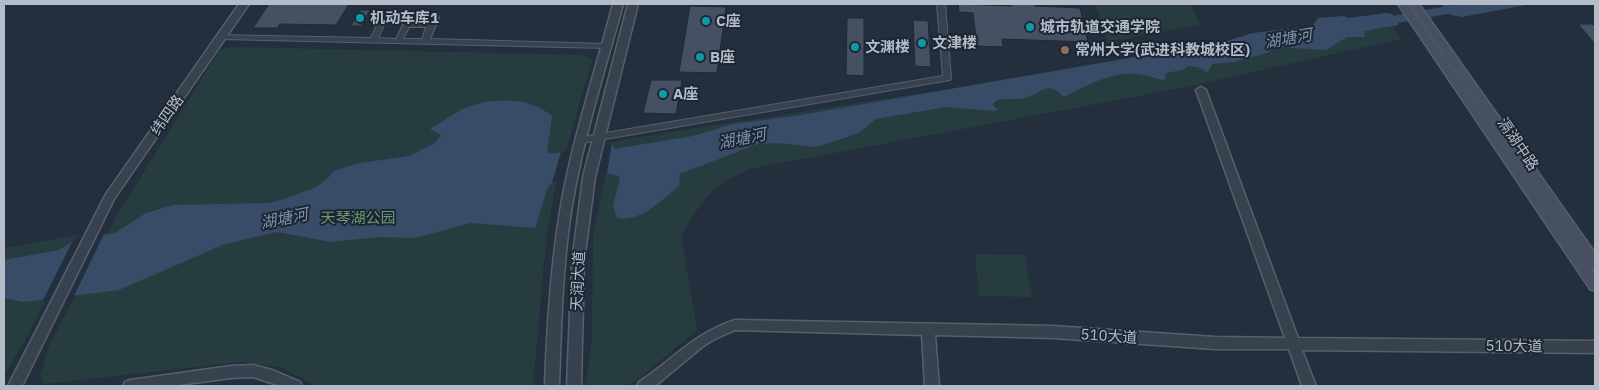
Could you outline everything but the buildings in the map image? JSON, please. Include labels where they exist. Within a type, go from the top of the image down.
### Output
[{"type":"main road","points":[[1410,6],[1420,20]]},
{"type":"main road","name":"滆湖中路","points":[[1420,20],[1595,263]]},
{"type":"main road","name":"滆湖中路","points":[[1420,20],[1595,285]]},
{"type":"street","name":"纬四路","points":[[15,386],[110,196],[244,4]]},
{"type":"street","points":[[618,4],[581,144],[947,78],[941,4]]},
{"type":"street","points":[[597,142],[633,4]]},
{"type":"street","points":[[373,40],[385,16],[406,21],[436,20],[425,42]]},
{"type":"street","points":[[398,41],[406,21]]},
{"type":"street","points":[[222,37],[607,46]]},
{"type":"street","points":[[1201,90],[1309,386]]},
{"type":"street","name":"天润大道","points":[[574,386],[578,262],[589,177],[597,142]]},
{"type":"street","name":"天润大道","points":[[552,386],[558,268],[571,182],[581,144]]},
{"type":"street","name":"510大道","points":[[644,386],[657,378],[694,344],[707,335],[735,325],[1053,332],[1215,343],[1292,342],[1595,347]]},
{"type":"street","points":[[928,328],[932,386]]},
{"type":"street","points":[[130,386],[231,372],[253,371],[272,376],[290,385]]},
{"type":"green space","points":[[1095,4],[1191,4],[1200,25],[1107,42]]},
{"type":"green space","points":[[1384,13],[1401,39],[1181,88],[749,169],[725,182],[708,196],[681,236],[697,330],[642,376],[626,386],[588,386],[586,381],[592,338],[593,236],[612,143],[620,140],[961,87]]},
{"type":"green space","name":"天琴湖公园","points":[[232,47],[584,55],[592,60],[554,193],[546,241],[533,386],[317,386],[280,367],[241,362],[44,384],[40,375],[50,344],[119,212],[219,51]]},
{"type":"green space","points":[[77,235],[24,343],[4,375],[4,248]]},
{"type":"green space","points":[[975,254],[1025,255],[1032,297],[979,296]]},
{"type":"water","points":[[1441,4],[1532,4],[1462,17],[1451,15]]},
{"type":"water","points":[[1386,13],[1392,14],[1399,25],[1364,31],[1365,37],[1347,37],[1326,50],[1275,47],[1267,53],[1234,62],[1212,64],[1208,72],[1197,67],[1188,66],[1182,70],[1165,74],[1166,79],[1161,80],[1134,74],[1122,74],[1100,80],[1064,97],[1048,88],[1025,98],[997,100],[993,104],[994,107],[999,109],[994,111],[946,107],[876,119],[860,132],[815,147],[776,143],[758,144],[680,174],[679,186],[658,204],[642,214],[626,219],[617,218],[613,206],[620,177],[607,173],[552,183],[548,187],[535,228],[471,223],[415,238],[379,237],[331,242],[277,232],[225,244],[119,290],[24,302],[4,298],[4,260],[59,250],[76,239],[115,233],[146,213],[173,205],[269,203],[285,199],[316,187],[328,178],[333,171],[360,163],[409,156],[435,143],[441,135],[430,129],[463,109],[485,102],[509,100],[521,102],[543,109],[552,116],[547,152],[551,154],[612,143],[614,149],[693,136],[733,124],[801,115],[1227,41],[1253,33],[1312,26],[1318,18],[1344,16],[1349,18]]},
{"type":"pier","points":[[612,143],[607,173],[552,183],[561,152]]},
{"type":"pier","points":[[105,232],[73,298],[42,302],[74,238]]},
{"type":"waterway","name":"湖塘河","points":[[1374,23],[1482,4]]},
{"type":"place","name":"机动车库1","points":[[360,18]]},
{"type":"place","name":"C座","points":[[706,21]]},
{"type":"place","name":"城市轨道交通学院","points":[[1030,27]]},
{"type":"place","name":"文津楼","points":[[922,43]]},
{"type":"place","name":"文渊楼","points":[[855,47]]},
{"type":"place","name":"常州大学(武进科教城校区)","points":[[1065,50]]},
{"type":"place","name":"B座","points":[[700,57]]},
{"type":"place","name":"A座","points":[[663,94]]}]
